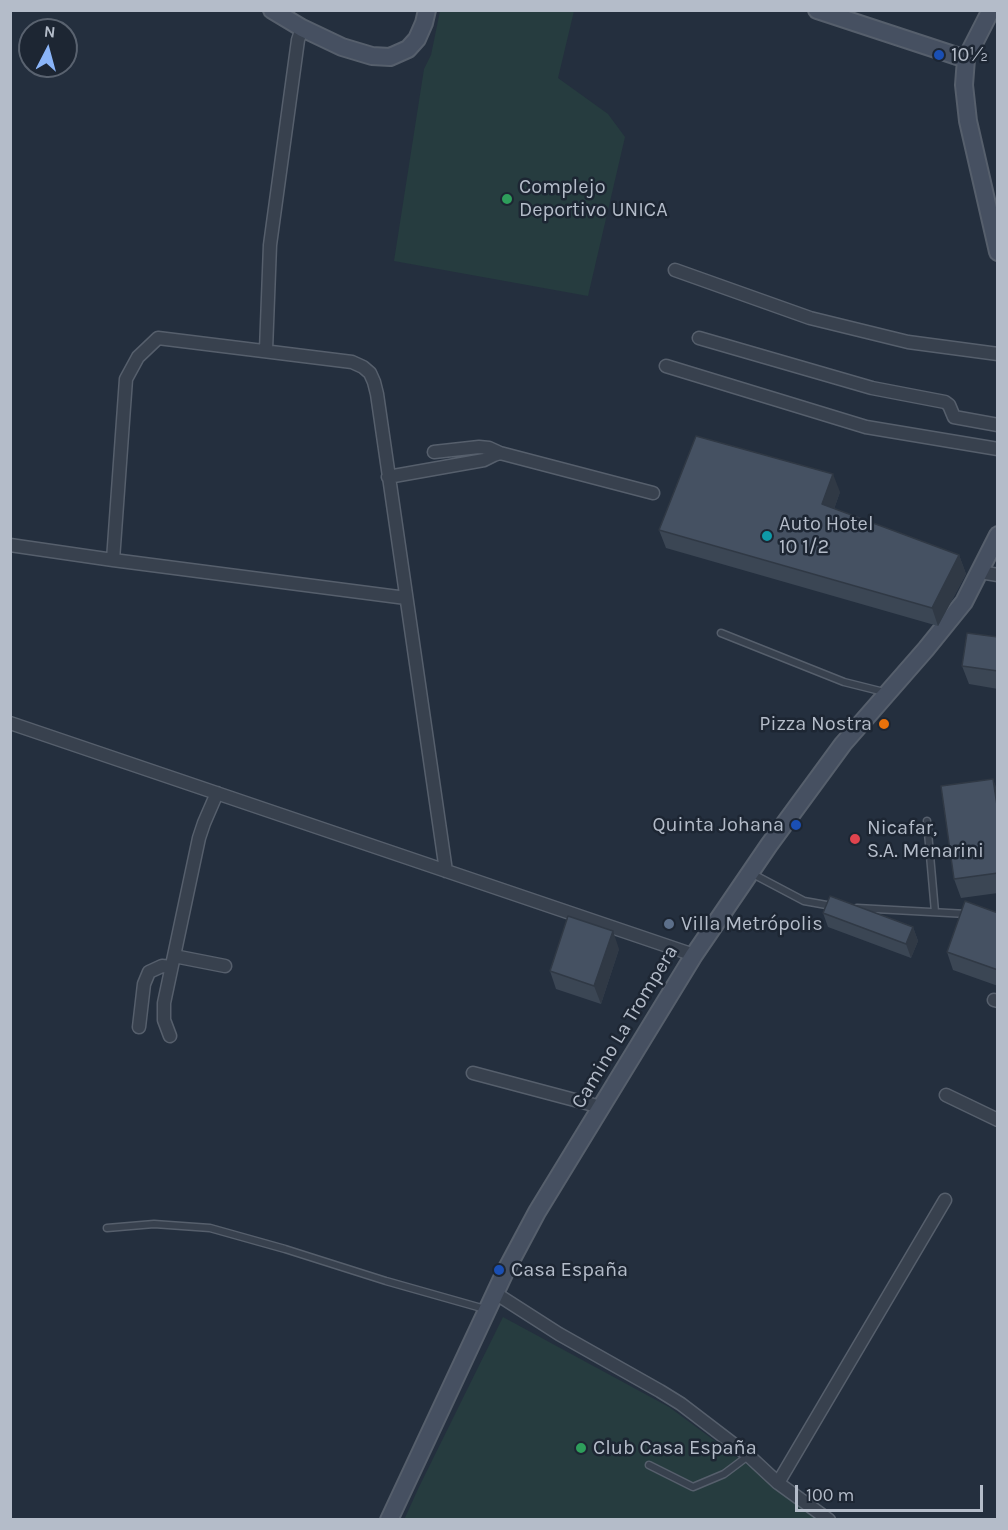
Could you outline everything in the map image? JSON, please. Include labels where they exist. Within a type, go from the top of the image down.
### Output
[{"type":"street","points":[[272,10],[302,28],[342,47],[372,57],[390,57],[408,49],[417,39],[427,10]]},
{"type":"street","points":[[817,10],[966,59]]},
{"type":"street","points":[[991,10],[966,59],[964,85],[968,121],[998,252]]},
{"type":"street","points":[[266,350],[270,245],[297,39],[302,28]]},
{"type":"street","points":[[675,270],[810,318],[908,342],[998,354]]},
{"type":"street","points":[[113,560],[126,379],[138,357],[158,338],[352,362],[370,373],[375,382],[446,870]]},
{"type":"street","points":[[699,338],[872,388],[945,402],[950,405],[954,417],[998,424]]},
{"type":"street","points":[[666,366],[866,427],[998,449]]},
{"type":"street","points":[[434,452],[489,448],[500,453],[653,493]]},
{"type":"street","points":[[388,477],[484,460],[500,453]]},
{"type":"street","name":"Camino La Trompera","points":[[388,1520],[486,1310],[537,1212],[694,955],[843,744],[964,602],[974,577],[998,535]]},
{"type":"street","points":[[10,545],[406,598]]},
{"type":"street","points":[[974,577],[998,575]]},
{"type":"street","points":[[10,723],[694,955]]},
{"type":"street","points":[[170,1036],[164,1020],[164,1003],[199,838],[217,793]]},
{"type":"street","points":[[139,1027],[144,984],[148,972],[172,962],[225,966]]},
{"type":"street","points":[[473,1073],[601,1107]]},
{"type":"street","points":[[946,1095],[998,1120]]},
{"type":"street","points":[[778,1483],[945,1200]]},
{"type":"street","points":[[495,1293],[559,1334],[681,1404],[749,1456],[778,1483],[829,1520]]},
{"type":"lane","points":[[721,633],[844,682],[887,693]]},
{"type":"lane","points":[[927,821],[935,912]]},
{"type":"lane","points":[[750,873],[804,902],[838,907]]},
{"type":"lane","points":[[848,908],[980,915]]},
{"type":"lane","points":[[107,1228],[154,1224],[210,1228],[486,1310]]},
{"type":"lane","points":[[648,1465],[693,1487],[723,1474],[749,1456]]},
{"type":"green space","name":"Complejo Deportivo UNICA","points":[[440,11],[574,11],[558,78],[608,114],[625,137],[588,296],[394,261],[424,69],[431,55]]},
{"type":"green space","name":"Club Casa España","points":[[503,1317],[669,1407],[821,1519],[404,1520]]},
{"type":"building","name":"Auto Hotel 10 1/2","points":[[696,436],[833,474],[822,504],[959,555],[932,608],[659,530]]},
{"type":"building","points":[[967,633],[998,637],[998,671],[962,666]]},
{"type":"building","points":[[993,779],[998,812],[998,873],[954,879],[941,786]]},
{"type":"building","points":[[830,896],[913,927],[906,944],[823,913]]},
{"type":"building","points":[[965,901],[998,913],[998,970],[947,952]]},
{"type":"building","points":[[568,916],[613,931],[594,986],[550,971]]},
{"type":"place","name":"10½","points":[[939,55]]},
{"type":"place","name":"Complejo Deportivo UNICA","points":[[507,199]]},
{"type":"place","name":"Auto Hotel 10 1/2","points":[[767,536]]},
{"type":"place","name":"Pizza Nostra","points":[[884,724]]},
{"type":"place","name":"Quinta Johana","points":[[796,825]]},
{"type":"place","name":"Nicafar, S.A. Menarini","points":[[855,839]]},
{"type":"place","name":"Villa Metrópolis","points":[[669,924]]},
{"type":"place","name":"Casa España","points":[[499,1270]]},
{"type":"place","name":"Club Casa España","points":[[581,1448]]}]
